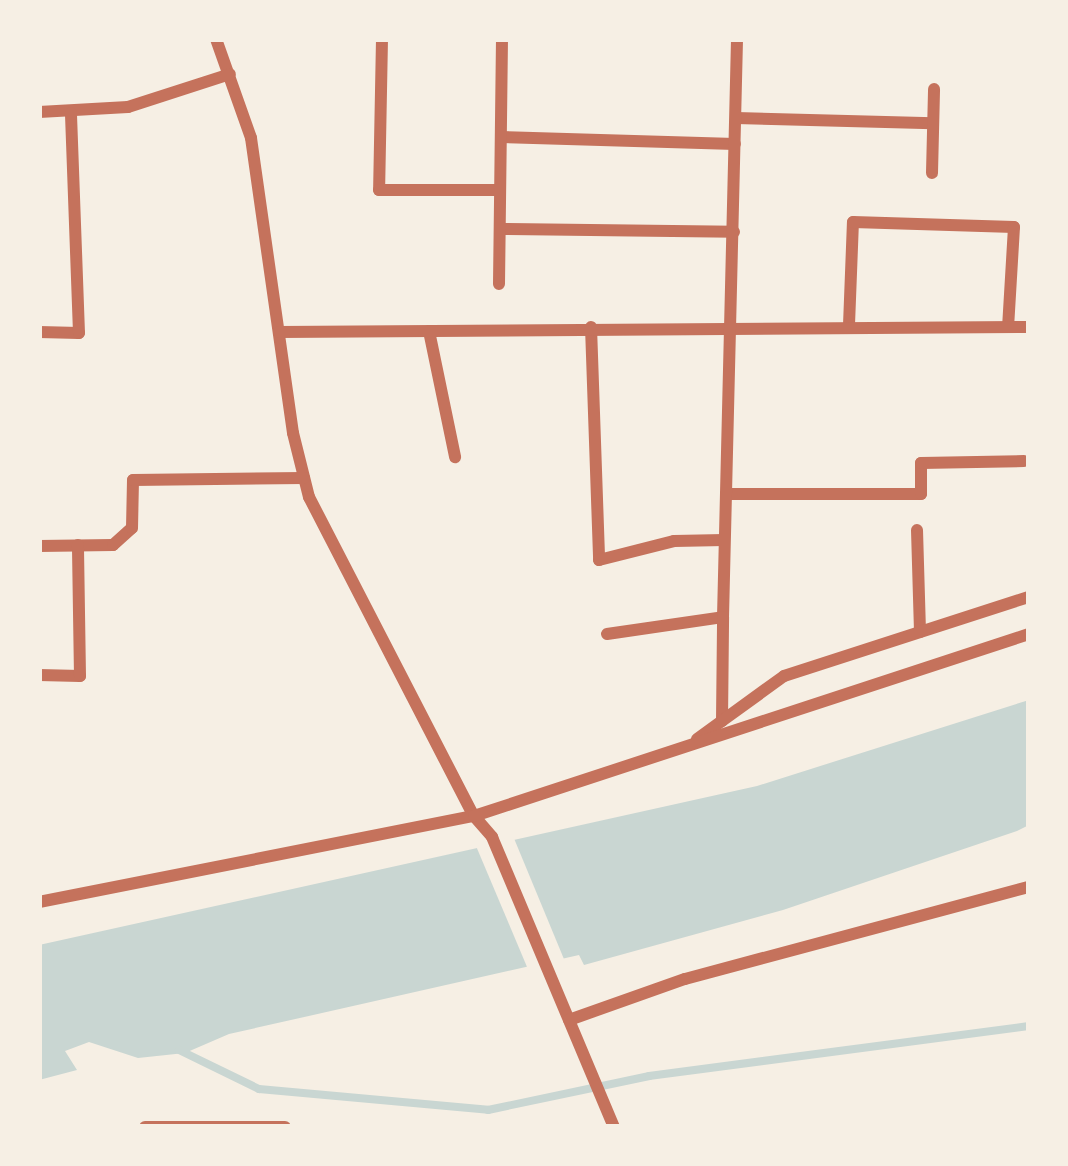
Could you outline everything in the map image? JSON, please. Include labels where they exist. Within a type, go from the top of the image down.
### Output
[{"type":"street","points":[[216,39],[251,138],[304,478],[474,816],[492,837],[614,1127]]},
{"type":"street","points":[[382,39],[379,190],[500,190]]},
{"type":"street","points":[[499,284],[502,39]]},
{"type":"street","points":[[722,721],[737,39]]},
{"type":"street","points":[[39,112],[128,107],[230,74]]},
{"type":"street","points":[[932,172],[934,89]]},
{"type":"street","points":[[39,332],[79,333],[71,113]]},
{"type":"street","points":[[736,118],[933,123]]},
{"type":"street","points":[[501,136],[735,143]]},
{"type":"street","points":[[849,326],[853,222],[1014,227],[1008,327]]},
{"type":"street","points":[[500,229],[734,232]]},
{"type":"street","points":[[278,332],[733,324],[1029,328]]},
{"type":"street","points":[[591,327],[599,560],[674,542],[724,540]]},
{"type":"street","points":[[429,331],[455,457]]},
{"type":"street","points":[[726,494],[921,494],[921,463],[1024,461]]},
{"type":"street","points":[[39,546],[113,545],[133,528],[133,480],[304,478]]},
{"type":"street","points":[[917,530],[920,632]]},
{"type":"street","points":[[39,675],[80,676],[78,545]]},
{"type":"street","points":[[688,746],[784,676],[1029,597]]},
{"type":"street","points":[[607,634],[723,617]]},
{"type":"street","points":[[39,902],[474,816],[1029,634]]},
{"type":"street","points":[[569,1020],[686,980],[1029,887]]},
{"type":"street","points":[[145,1127],[285,1127]]},
{"type":"shaded area","points":[[1029,700],[1029,825],[1017,831],[783,910],[584,965],[579,955],[229,1034],[185,1053],[138,1058],[89,1042],[65,1051],[77,1070],[39,1080],[39,945],[757,786]]},
{"type":"pier","points":[[513,836],[566,964],[530,974],[476,846]]},
{"type":"waterway","points":[[179,1050],[259,1089],[488,1110],[649,1076],[1029,1026]]}]
